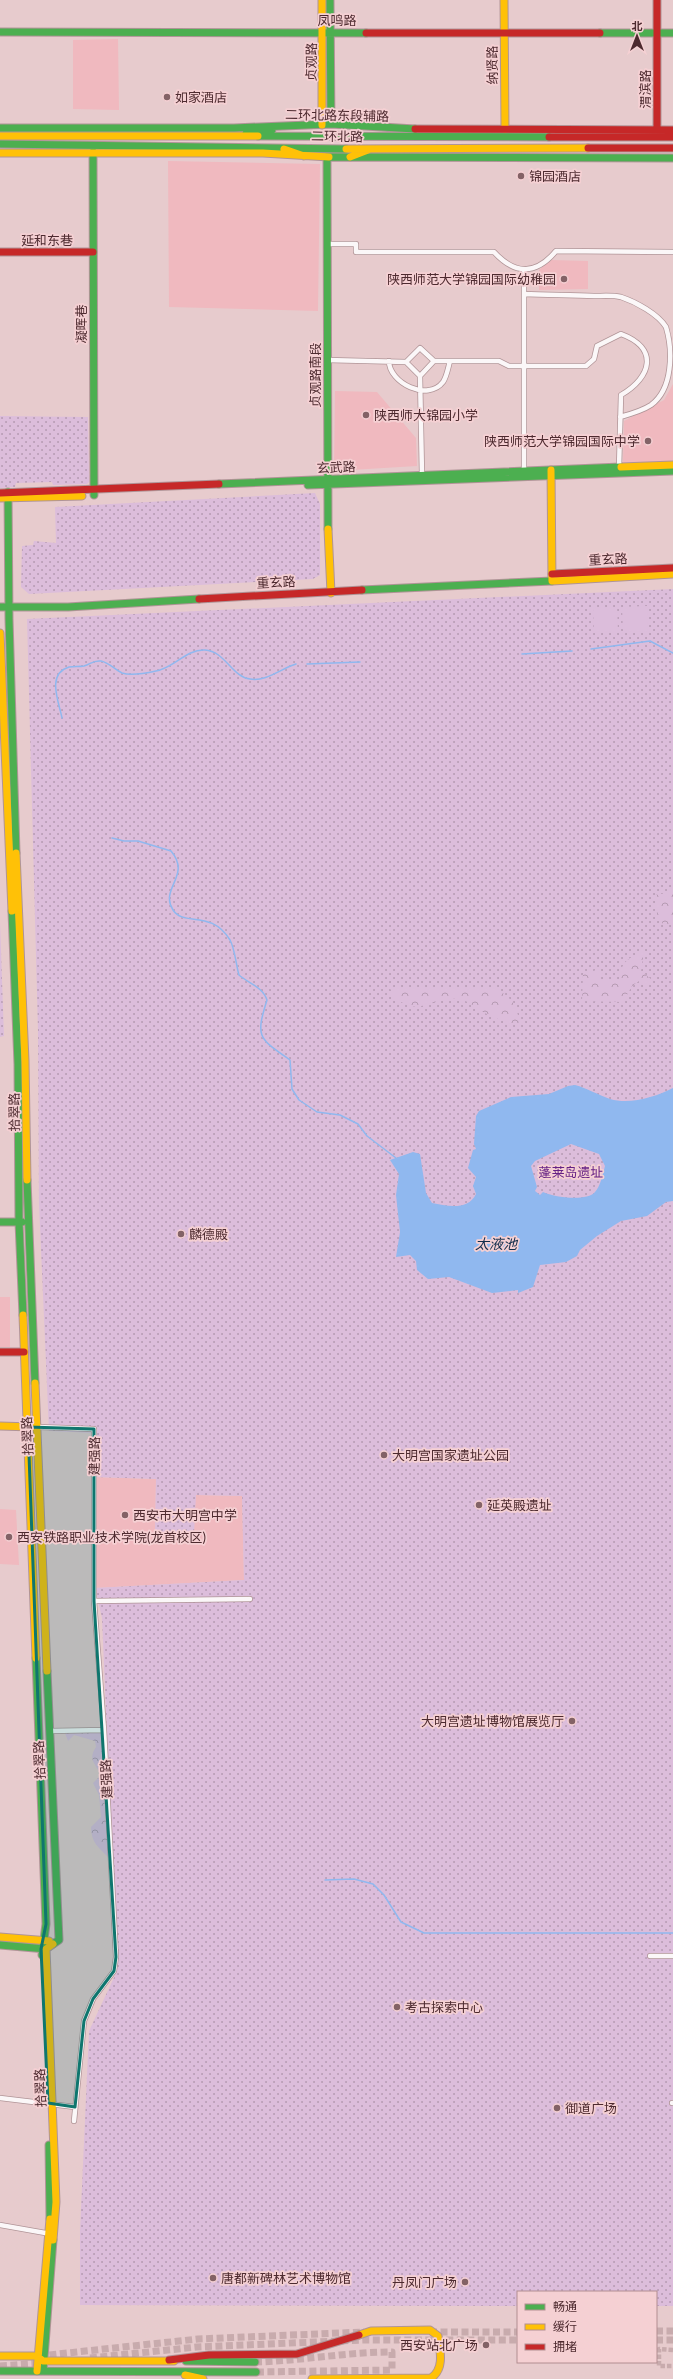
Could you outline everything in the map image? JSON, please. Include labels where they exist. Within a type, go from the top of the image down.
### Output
[{"type":"main road","name":"贞观路","points":[[322,0],[327,32],[331,124]]},
{"type":"main road","name":"贞观路","points":[[322,125],[330,0]]},
{"type":"main road","name":"纳贤路","points":[[504,0],[505,129]]},
{"type":"main road","name":"渭滨路","points":[[657,0],[660,33]]},
{"type":"main road","name":"渭滨路","points":[[659,130],[660,33],[662,0]]},
{"type":"main road","name":"凤鸣路","points":[[0,32],[673,33]]},
{"type":"main road","name":"二环北路东段辅路","points":[[0,128],[234,128],[331,124],[408,129],[673,130]]},
{"type":"main road","points":[[356,125],[427,137]]},
{"type":"main road","points":[[239,135],[295,126]]},
{"type":"main road","name":"二环北路","points":[[0,136],[673,136]]},
{"type":"main road","name":"二环北路","points":[[0,144],[371,149],[673,148]]},
{"type":"main road","points":[[278,147],[304,156]]},
{"type":"main road","points":[[350,157],[371,149]]},
{"type":"main road","name":"凝晖巷","points":[[93,152],[94,493]]},
{"type":"main road","points":[[0,153],[263,153],[327,157],[673,158]]},
{"type":"main road","name":"贞观路南段","points":[[327,157],[326,481],[331,593]]},
{"type":"main road","name":"延和东巷","points":[[0,252],[93,252]]},
{"type":"main road","name":"玄武路","points":[[0,493],[8,495],[94,493],[422,475],[524,471],[551,473],[673,466]]},
{"type":"main road","name":"玄武路","points":[[326,481],[551,473],[673,471]]},
{"type":"main road","points":[[551,473],[552,577]]},
{"type":"main road","name":"玄武路","points":[[0,498],[8,495]]},
{"type":"main road","name":"拾翠路","points":[[8,495],[9,607],[17,903],[25,1061],[28,1222],[59,1940]]},
{"type":"main road","name":"重玄路","points":[[0,607],[304,592],[331,593],[673,568]]},
{"type":"main road","name":"重玄路","points":[[552,577],[673,574]]},
{"type":"main road","name":"拾翠路","points":[[0,633],[3,809],[18,1064],[19,1222],[46,1924],[44,1949],[50,2104],[52,2234],[43,2361],[40,2371]]},
{"type":"main road","points":[[0,1222],[28,1222]]},
{"type":"main road","points":[[0,1352],[24,1352]]},
{"type":"main road","points":[[0,1426],[38,1427]]},
{"type":"main road","points":[[0,1937],[44,1941],[59,1940]]},
{"type":"main road","points":[[0,1945],[44,1949],[59,1940]]},
{"type":"main road","name":"拾翠路","points":[[40,2371],[37,2356],[52,2234]]},
{"type":"main road","points":[[169,2360],[209,2355],[297,2354],[371,2331],[430,2330],[438,2336],[440,2370],[437,2375],[431,2378],[312,2379]]},
{"type":"main road","points":[[0,2356],[37,2356],[43,2361],[169,2360],[255,2362]]},
{"type":"main road","points":[[0,2371],[256,2372]]},
{"type":"main road","points":[[172,2372],[203,2379]]},
{"type":"street","points":[[327,244],[356,244],[356,252],[494,252],[511,267],[524,270],[538,267],[556,252],[673,252]]},
{"type":"street","points":[[524,270],[524,471]]},
{"type":"street","points":[[524,294],[619,297],[654,315],[666,327],[672,340],[673,370],[670,381],[663,393],[652,404],[640,411],[620,417]]},
{"type":"street","points":[[406,362],[420,348],[434,361],[499,361],[509,366],[586,366],[594,358],[597,346],[621,334],[632,338],[643,347],[648,357],[643,376],[635,387],[621,395],[619,468]]},
{"type":"street","points":[[327,360],[406,362],[420,376],[422,475]]},
{"type":"street","points":[[389,361],[389,370],[394,376],[403,384],[421,390],[433,389],[443,382],[450,361]]},
{"type":"street","points":[[420,376],[434,361]]},
{"type":"street","name":"建强路","points":[[38,1427],[94,1429],[94,1601],[104,1730],[116,1957],[114,1970],[93,1999],[84,2021],[74,2121]]},
{"type":"street","points":[[94,1601],[250,1599]]},
{"type":"street","points":[[49,1731],[104,1730]]},
{"type":"street","points":[[650,1956],[673,1956]]},
{"type":"street","points":[[0,2098],[75,2106]]},
{"type":"street","points":[[0,2225],[52,2234]]},
{"type":"highlighted area","points":[[28,1427],[94,1429],[94,1601],[116,1957],[114,1971],[93,1999],[84,2021],[75,2107],[48,2103],[41,1949],[46,1924]]},
{"type":"shaded area","points":[[118,39],[119,110],[73,109],[73,40]]},
{"type":"shaded area","points":[[168,161],[320,164],[318,311],[169,307]]},
{"type":"shaded area","name":"陕西师范大学锦园国际幼稚园","points":[[551,260],[588,261],[588,289],[539,290],[539,270]]},
{"type":"shaded area","name":"陕西师范大学锦园国际中学","points":[[673,384],[673,461],[623,463],[624,421],[664,400]]},
{"type":"shaded area","name":"陕西师大锦园小学","points":[[335,391],[377,392],[416,438],[417,466],[334,471]]},
{"type":"shaded area","points":[[0,1297],[10,1297],[10,1347],[0,1347]]},
{"type":"shaded area","name":"西安市大明宫中学","points":[[94,1477],[156,1479],[155,1533],[196,1495],[242,1496],[244,1580],[95,1588]]},
{"type":"shaded area","name":"西安铁路职业技术学院(龙首校区)","points":[[0,1509],[16,1510],[19,1565],[0,1564]]},
{"type":"green space","points":[[0,416],[88,417],[89,482],[87,484],[53,485],[52,482],[16,483],[15,487],[0,488]]},
{"type":"green space","points":[[315,493],[320,504],[320,575],[313,579],[29,594],[21,587],[22,546],[33,545],[34,541],[56,543],[55,507]]},
{"type":"green space","name":"大明宫国家遗址公园","points":[[673,589],[673,2306],[657,2306],[657,2291],[517,2291],[517,2306],[80,2305],[80,2231],[89,2031],[117,1971],[102,1618],[95,1588],[244,1580],[242,1496],[196,1495],[194,1534],[155,1533],[156,1479],[94,1477],[95,1433],[49,1431],[39,1204],[38,1031],[27,619]]},
{"type":"green space","points":[[647,606],[648,631],[623,632],[622,607]]},
{"type":"green space","points":[[617,607],[618,632],[594,633],[593,608]]},
{"type":"green space","points":[[673,892],[673,925],[663,924],[657,913],[655,895]]},
{"type":"green space","points":[[0,922],[4,1036],[0,1037]]},
{"type":"green space","points":[[644,951],[641,971],[652,980],[645,984],[639,981],[632,986],[623,1002],[582,1001],[583,974],[600,969],[600,979],[619,979],[624,964],[634,956]]},
{"type":"green space","points":[[390,988],[497,988],[512,1001],[518,1015],[519,1026],[491,1016],[468,1002],[460,999],[448,999],[418,1007],[410,1006],[402,1003],[393,996]]},
{"type":"green space","points":[[101,1732],[103,1770],[99,1771],[92,1757],[96,1747],[95,1741],[74,1735],[68,1741],[65,1733]]},
{"type":"green space","points":[[103,1773],[108,1857],[98,1847],[92,1837],[91,1832],[91,1827],[101,1817],[99,1795],[93,1783]]},
{"type":"water","name":"太液池","points":[[575,1085],[618,1101],[634,1101],[650,1097],[673,1088],[673,1201],[666,1202],[647,1216],[621,1221],[597,1236],[580,1250],[577,1256],[566,1262],[540,1265],[533,1287],[518,1293],[518,1290],[492,1293],[449,1277],[428,1279],[417,1270],[416,1261],[410,1255],[396,1257],[400,1232],[396,1195],[399,1174],[390,1160],[413,1152],[420,1154],[426,1193],[432,1203],[457,1206],[468,1203],[476,1194],[473,1186],[476,1177],[468,1168],[473,1150],[476,1149],[474,1144],[476,1116],[479,1111],[511,1097],[549,1094],[568,1086]],"holes":[[[571,1144],[599,1154],[605,1166],[598,1187],[591,1195],[569,1198],[554,1196],[543,1192],[540,1195],[535,1191],[537,1187],[531,1166],[535,1161]]]},
{"type":"waterway","points":[[591,649],[650,641],[673,653]]},
{"type":"waterway","points":[[62,718],[57,697],[56,682],[62,671],[69,667],[84,666],[101,661],[107,663],[122,673],[144,673],[162,669],[198,650],[212,651],[223,659],[238,674],[250,679],[268,677],[296,664]]},
{"type":"waterway","points":[[522,654],[572,651]]},
{"type":"waterway","points":[[307,664],[360,662]]},
{"type":"waterway","points":[[112,838],[124,841],[138,841],[171,851],[177,860],[178,868],[170,895],[170,902],[173,910],[184,918],[207,921],[215,925],[223,931],[230,940],[239,975],[259,988],[267,1000],[261,1022],[262,1036],[272,1047],[290,1060],[292,1089],[299,1100],[317,1112],[340,1115],[358,1124],[367,1136],[396,1158]]},
{"type":"waterway","points":[[325,1880],[354,1879],[373,1884],[384,1895],[401,1922],[424,1933],[673,1933]]},
{"type":"tunnel","points":[[657,2331],[673,2331]]},
{"type":"tunnel","points":[[39,2356],[198,2339],[364,2332]]},
{"type":"tunnel","points":[[430,2332],[517,2332]]},
{"type":"tunnel","points":[[90,2358],[197,2347],[363,2340],[517,2340]]},
{"type":"tunnel","points":[[657,2340],[673,2340]]},
{"type":"tunnel","points":[[673,2350],[659,2349],[659,2366],[673,2366]]},
{"type":"tunnel","points":[[255,2362],[358,2353],[392,2352],[392,2370],[256,2372]]},
{"type":"tunnel","points":[[0,2366],[42,2363]]},
{"type":"traffic: fast","points":[[330,0],[331,124]]},
{"type":"traffic: fast","points":[[0,32],[366,33]]},
{"type":"traffic: fast","points":[[600,33],[673,33]]},
{"type":"traffic: fast","points":[[0,128],[234,128],[331,124],[415,129]]},
{"type":"traffic: fast","points":[[246,134],[272,130]]},
{"type":"traffic: fast","points":[[258,136],[549,137]]},
{"type":"traffic: fast","points":[[0,144],[346,149]]},
{"type":"traffic: fast","points":[[93,152],[94,495]]},
{"type":"traffic: fast","points":[[327,157],[328,529]]},
{"type":"traffic: fast","points":[[329,157],[673,158]]},
{"type":"traffic: fast","points":[[219,484],[621,467]]},
{"type":"traffic: fast","points":[[308,485],[673,471]]},
{"type":"traffic: fast","points":[[8,492],[9,619],[16,853]]},
{"type":"traffic: fast","points":[[362,590],[552,581]]},
{"type":"traffic: fast","points":[[0,607],[68,607],[199,599]]},
{"type":"traffic: fast","points":[[12,911],[18,1064],[19,1222],[23,1315]]},
{"type":"traffic: fast","points":[[27,1180],[35,1383]]},
{"type":"traffic: fast","points":[[0,1222],[22,1222]]},
{"type":"traffic: fast","points":[[36,1658],[46,1924],[42,1955]]},
{"type":"traffic: fast","points":[[47,1671],[59,1940],[53,1944]]},
{"type":"traffic: fast","points":[[0,1945],[46,1949]]},
{"type":"traffic: fast","points":[[49,2145],[50,2219]]},
{"type":"traffic: fast","points":[[43,2371],[53,2240]]},
{"type":"traffic: fast","points":[[186,2361],[255,2362]]},
{"type":"traffic: fast","points":[[0,2371],[256,2372]]},
{"type":"traffic: slow","points":[[322,0],[322,125]]},
{"type":"traffic: slow","points":[[504,0],[505,129]]},
{"type":"traffic: slow","points":[[0,136],[258,136]]},
{"type":"traffic: slow","points":[[346,149],[588,148]]},
{"type":"traffic: slow","points":[[284,149],[304,156]]},
{"type":"traffic: slow","points":[[350,157],[368,150]]},
{"type":"traffic: slow","points":[[0,153],[263,153],[329,157]]},
{"type":"traffic: slow","points":[[621,467],[673,465]]},
{"type":"traffic: slow","points":[[551,470],[552,581],[673,574]]},
{"type":"traffic: slow","points":[[0,498],[82,496]]},
{"type":"traffic: slow","points":[[328,529],[331,593]]},
{"type":"traffic: slow","points":[[0,633],[12,911]]},
{"type":"traffic: slow","points":[[16,853],[25,1061],[27,1180]]},
{"type":"traffic: slow","points":[[23,1315],[36,1658]]},
{"type":"traffic: slow","points":[[35,1383],[47,1671]]},
{"type":"traffic: slow","points":[[0,1426],[32,1427]]},
{"type":"traffic: slow","points":[[0,1937],[49,1941]]},
{"type":"traffic: slow","points":[[53,1944],[46,1949],[56,2202],[53,2240]]},
{"type":"traffic: slow","points":[[37,2371],[50,2219]]},
{"type":"traffic: slow","points":[[312,2379],[431,2378],[438,2370],[440,2364],[440,2347],[438,2336],[430,2330],[371,2331],[359,2335]]},
{"type":"traffic: slow","points":[[0,2356],[37,2356],[43,2361],[174,2361]]},
{"type":"traffic: slow","points":[[185,2375],[203,2379]]},
{"type":"traffic: jam","points":[[657,0],[657,130]]},
{"type":"traffic: jam","points":[[366,33],[600,33]]},
{"type":"traffic: jam","points":[[415,129],[673,130]]},
{"type":"traffic: jam","points":[[549,137],[673,137]]},
{"type":"traffic: jam","points":[[588,148],[673,148]]},
{"type":"traffic: jam","points":[[0,252],[93,252]]},
{"type":"traffic: jam","points":[[0,493],[219,484]]},
{"type":"traffic: jam","points":[[552,574],[673,568]]},
{"type":"traffic: jam","points":[[199,599],[362,590]]},
{"type":"traffic: jam","points":[[0,1352],[24,1352]]},
{"type":"traffic: jam","points":[[169,2360],[209,2355],[297,2354],[359,2335]]},
{"type":"place","name":"如家酒店","points":[[167,97]]},
{"type":"place","name":"锦园酒店","points":[[521,176]]},
{"type":"place","name":"陕西师范大学锦园国际幼稚园","points":[[564,279]]},
{"type":"place","name":"陕西师大锦园小学","points":[[366,415]]},
{"type":"place","name":"陕西师范大学锦园国际中学","points":[[648,441]]},
{"type":"place","name":"麟德殿","points":[[181,1234]]},
{"type":"place","name":"大明宫国家遗址公园","points":[[384,1455]]},
{"type":"place","name":"延英殿遗址","points":[[479,1505]]},
{"type":"place","name":"西安市大明宫中学","points":[[125,1515]]},
{"type":"place","name":"西安铁路职业技术学院(龙首校区)","points":[[9,1537]]},
{"type":"place","name":"大明宫遗址博物馆展览厅","points":[[572,1721]]},
{"type":"place","name":"考古探索中心","points":[[397,2007]]},
{"type":"place","name":"御道广场","points":[[557,2108]]},
{"type":"place","name":"唐都新碑林艺术博物馆","points":[[213,2278]]},
{"type":"place","name":"丹凤门广场","points":[[465,2282]]},
{"type":"place","name":"西安站北广场","points":[[486,2345]]},
{"type":"park label","name":"蓬莱岛遗址","points":[[571,1172]]}]
